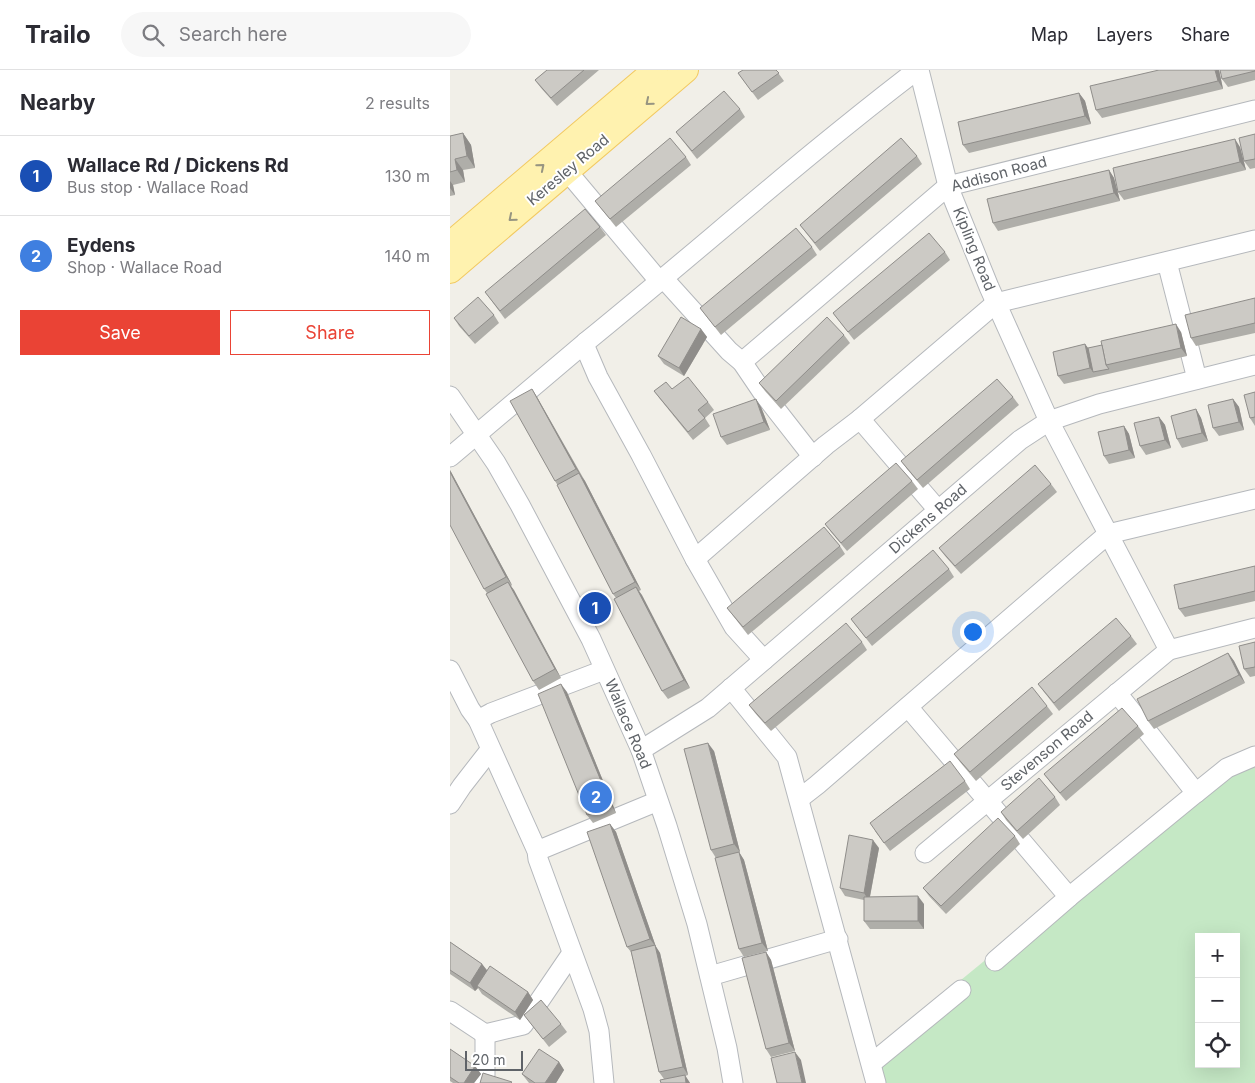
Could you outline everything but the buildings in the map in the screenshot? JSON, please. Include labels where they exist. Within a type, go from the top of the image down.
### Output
[{"type":"main road","name":"Keresley Road","points":[[450,244],[655,70]]},
{"type":"main road","name":"Keresley Road","points":[[450,271],[686,70]]},
{"type":"street","points":[[450,457],[586,342],[662,281],[792,169],[918,70]]},
{"type":"street","name":"Kipling Road","points":[[918,70],[948,186],[996,303],[1049,421]]},
{"type":"street","name":"Addison Road","points":[[742,362],[948,186],[1255,110]]},
{"type":"street","points":[[567,171],[662,281],[728,351],[742,362],[762,393],[812,457]]},
{"type":"street","points":[[695,558],[996,303],[1255,240]]},
{"type":"street","points":[[1166,262],[1197,379]]},
{"type":"street","points":[[586,342],[586,349],[598,377],[695,558],[734,627],[764,660]]},
{"type":"street","name":"Dickens Road","points":[[641,750],[708,708],[1020,440],[1049,421],[1099,404],[1255,365]]},
{"type":"street","name":"Wallace Road","points":[[450,396],[496,463],[520,505],[591,639],[641,750],[697,924],[734,1083]]},
{"type":"street","points":[[860,419],[938,510]]},
{"type":"street","points":[[1049,421],[1169,650]]},
{"type":"street","points":[[799,799],[1108,534],[1255,499]]},
{"type":"street","name":"Stevenson Road","points":[[925,853],[1169,650],[1255,628]]},
{"type":"street","points":[[450,670],[470,709],[478,720],[537,851],[538,859],[593,1009],[599,1031],[604,1083]]},
{"type":"street","points":[[478,720],[604,670]]},
{"type":"street","points":[[730,688],[787,757],[876,1083]]},
{"type":"street","points":[[1117,693],[1196,793]]},
{"type":"street","points":[[908,707],[1070,897]]},
{"type":"street","points":[[450,804],[456,782],[490,750]]},
{"type":"street","points":[[995,961],[1227,768],[1255,756]]},
{"type":"street","points":[[537,851],[658,801]]},
{"type":"street","points":[[710,976],[838,939]]},
{"type":"street","points":[[450,1010],[485,1034],[523,1025],[572,953]]},
{"type":"street","points":[[872,1063],[961,990]]},
{"type":"street","points":[[480,1083],[485,1075],[485,1034]]},
{"type":"green space","points":[[1255,759],[1255,1083],[873,1083],[867,1057],[1088,876]]},
{"type":"place","name":"Wallace Rd / Dickens Rd","points":[[595,608]]},
{"type":"place","name":"Eydens","points":[[596,797]]}]
